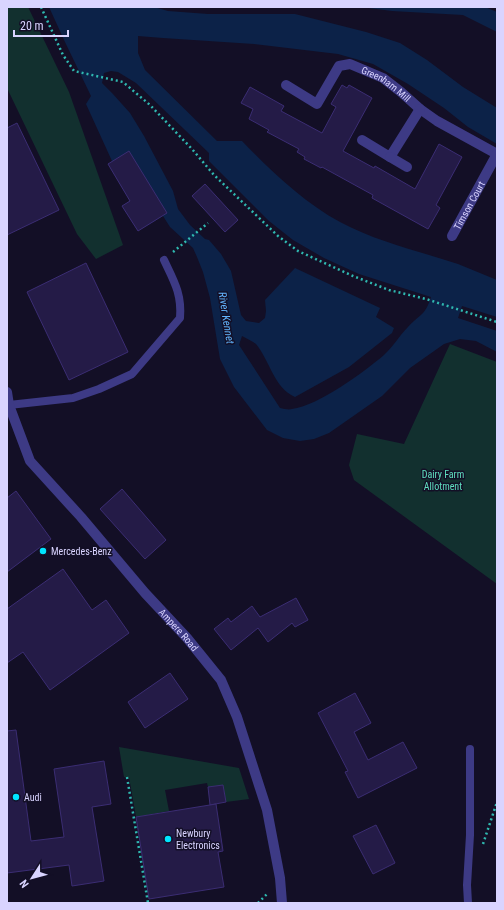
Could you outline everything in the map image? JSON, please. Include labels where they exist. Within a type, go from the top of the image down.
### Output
[{"type":"street","name":"Greenham Mill","points":[[286,85],[317,104],[330,80],[340,66],[350,64],[383,78],[420,109],[437,121],[497,154]]},
{"type":"street","points":[[390,157],[420,109]]},
{"type":"street","points":[[362,140],[407,167]]},
{"type":"street","name":"Timson Court","points":[[452,236],[497,154]]},
{"type":"street","name":"Ampere Road","points":[[7,392],[9,405],[30,461],[81,517],[145,593],[187,638],[221,680],[237,717],[268,810],[280,878],[282,903]]},
{"type":"lane","points":[[9,405],[73,398],[99,389],[132,374],[180,318],[180,296],[164,260]]},
{"type":"lane","points":[[468,903],[466,885],[470,835],[470,749]]},
{"type":"path","points":[[41,7],[63,55],[74,72],[123,82],[150,105],[192,149],[214,175],[278,236],[298,251],[353,276],[389,290],[426,299],[497,322]]},
{"type":"path","points":[[172,253],[208,223]]},
{"type":"path","points":[[127,777],[148,903]]},
{"type":"green space","points":[[7,7],[28,7],[69,92],[123,245],[96,259],[77,234],[7,88]]},
{"type":"green space","name":"Dairy Farm Allotment","points":[[450,344],[497,362],[497,584],[354,480],[349,465],[357,434],[404,444]]},
{"type":"green space","points":[[119,747],[239,768],[249,799],[226,802],[223,786],[208,787],[207,783],[165,790],[169,811],[136,817],[129,777],[124,777]]},
{"type":"water","name":"River Kennet","points":[[49,7],[154,7],[168,11],[208,14],[295,14],[366,32],[400,43],[427,60],[463,87],[497,108],[497,144],[468,127],[444,108],[408,84],[373,64],[338,54],[254,44],[138,36],[138,53],[145,70],[217,141],[242,141],[264,164],[300,195],[326,214],[354,229],[383,241],[458,264],[497,280],[497,317],[462,306],[458,318],[497,331],[497,352],[476,341],[460,339],[444,344],[410,368],[382,396],[329,433],[314,439],[300,441],[283,438],[267,430],[234,387],[220,359],[210,298],[203,272],[193,248],[170,227],[163,216],[138,231],[122,206],[130,201],[108,164],[112,161],[86,104],[91,96]],"holes":[[[111,71],[118,72],[136,83],[209,153],[209,161],[269,221],[293,240],[324,258],[359,274],[431,297],[427,308],[405,330],[384,355],[353,379],[315,402],[303,407],[289,409],[280,408],[239,345],[242,336],[256,344],[277,381],[288,393],[295,397],[349,367],[392,333],[394,328],[376,317],[380,308],[295,268],[265,300],[265,318],[259,323],[246,321],[241,315],[231,271],[221,254],[209,240],[205,239],[190,225],[178,209],[173,191],[144,136],[130,113],[102,83],[104,73]]]},
{"type":"water","points":[[361,7],[485,7],[497,12],[497,32],[463,15],[392,11]]},
{"type":"building","points":[[342,85],[347,88],[349,85],[372,98],[343,151],[374,168],[375,166],[415,189],[439,144],[462,157],[436,205],[440,208],[428,229],[372,198],[373,195],[322,167],[321,168],[304,159],[305,157],[297,152],[299,149],[267,132],[269,130],[249,119],[253,109],[241,103],[250,87],[284,106],[281,111],[322,133],[336,107],[331,104]]},
{"type":"building","points":[[17,123],[59,210],[7,235],[7,128]]},
{"type":"building","points":[[129,151],[167,213],[138,231],[122,206],[130,201],[108,164]]},
{"type":"building","points":[[205,184],[238,220],[225,232],[192,196]]},
{"type":"building","points":[[86,263],[128,352],[69,380],[27,292]]},
{"type":"building","points":[[122,489],[166,540],[145,559],[100,509]]},
{"type":"building","points":[[16,491],[51,539],[7,572],[7,498]]},
{"type":"building","points":[[63,569],[92,610],[106,600],[129,633],[50,690],[23,652],[7,663],[7,609]]},
{"type":"building","points":[[296,598],[308,620],[295,627],[292,623],[268,642],[258,628],[231,650],[214,629],[228,618],[231,622],[252,606],[260,617]]},
{"type":"building","points":[[170,673],[188,699],[145,728],[128,702]]},
{"type":"building","points":[[355,693],[371,723],[354,732],[368,760],[403,742],[417,768],[358,798],[345,772],[348,771],[318,713]]},
{"type":"building","points":[[16,730],[31,841],[64,837],[54,769],[104,761],[111,804],[92,807],[104,881],[72,886],[69,865],[7,873],[7,731]]},
{"type":"building","points":[[223,785],[226,802],[210,805],[208,787]]},
{"type":"building","name":"Newbury Electronics","points":[[216,804],[223,851],[218,852],[224,887],[149,899],[136,817]]},
{"type":"building","points":[[376,825],[395,863],[373,874],[353,836]]},
{"type":"place","name":"Mercedes-Benz","points":[[43,551]]},
{"type":"place","name":"Audi","points":[[16,797]]},
{"type":"place","name":"Newbury Electronics","points":[[168,839]]}]
